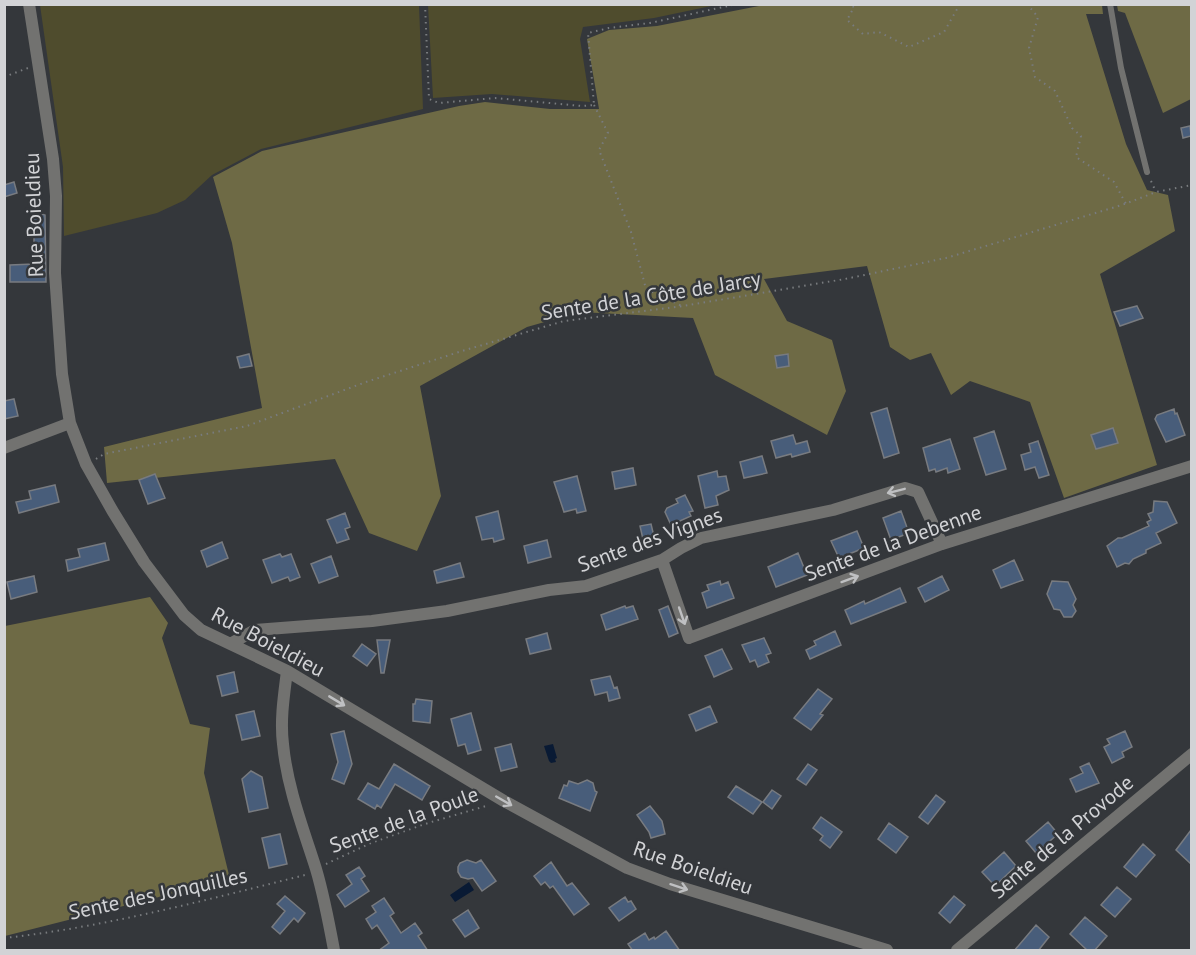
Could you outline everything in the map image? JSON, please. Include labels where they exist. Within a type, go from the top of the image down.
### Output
[{"type":"street","name":"Rue Boieldieu","points":[[29,4],[56,187],[55,273],[62,374],[70,423],[86,464],[144,562],[178,608],[201,630],[287,671],[504,801],[627,868],[888,951]]},
{"type":"street","points":[[4,448],[70,423]]},
{"type":"street","name":"Sente de la Debenne","points":[[662,560],[689,638],[942,544],[1191,466]]},
{"type":"street","name":"Sente des Vignes","points":[[232,644],[255,630],[372,621],[447,611],[549,590],[586,586],[662,560],[701,538],[833,510],[904,488],[918,492],[942,544]]},
{"type":"street","points":[[287,671],[283,699],[282,742],[286,767],[316,872],[334,951]]},
{"type":"street","name":"Sente de la Provode","points":[[957,951],[1191,754]]},
{"type":"lane","points":[[1110,4],[1121,68],[1147,172]]},
{"type":"path","points":[[425,4],[429,99],[434,102],[495,98],[567,106],[594,105]]},
{"type":"path","points":[[683,306],[646,289],[630,232],[599,150],[608,133],[594,105],[588,33],[660,21],[737,4]]},
{"type":"path","points":[[847,4],[854,7],[847,20],[863,34],[879,32],[909,47],[944,32],[960,4]]},
{"type":"path","points":[[1027,4],[1038,17],[1029,48],[1035,77],[1056,91],[1072,128],[1080,135],[1076,157],[1114,182],[1126,204]]},
{"type":"path","points":[[4,77],[39,64]]},
{"type":"path","points":[[1147,172],[1156,192]]},
{"type":"path","name":"Sente de la Côte de Jarcy","points":[[86,464],[104,454],[247,426],[366,382],[564,321],[683,306],[845,279],[946,258],[1126,204],[1156,192],[1191,185]]},
{"type":"path","name":"Sente de la Poule","points":[[316,872],[328,862],[371,843],[428,823],[504,801]]},
{"type":"path","name":"Sente des Jonquilles","points":[[4,938],[46,933],[177,907],[316,872]]},
{"type":"shaded area","points":[[428,4],[716,5],[654,18],[583,27],[580,39],[590,102],[492,94],[433,98]]},
{"type":"shaded area","points":[[40,5],[419,5],[423,109],[261,149],[212,175],[185,200],[157,213],[64,236],[63,167]]},
{"type":"shaded area","points":[[764,5],[1102,5],[1103,14],[1086,14],[1126,144],[1147,190],[1168,195],[1175,231],[1100,274],[1157,465],[1064,498],[1030,402],[970,381],[951,395],[931,353],[910,360],[890,347],[867,266],[764,279],[787,321],[832,340],[846,391],[827,435],[715,375],[693,318],[580,312],[527,327],[420,386],[441,496],[417,551],[369,533],[335,459],[107,483],[104,447],[262,408],[232,243],[213,177],[262,151],[459,106],[485,102],[550,109],[599,109],[587,39],[609,30],[657,26]]},
{"type":"shaded area","points":[[1117,5],[1191,5],[1191,99],[1163,113],[1125,13],[1118,11]]},
{"type":"shaded area","points":[[150,597],[168,623],[162,638],[190,724],[210,728],[204,773],[230,879],[5,936],[5,626]]},
{"type":"water","points":[[553,744],[557,758],[556,762],[551,763],[544,746]]},
{"type":"water","points":[[469,882],[474,890],[455,902],[450,895]]},
{"type":"building","points":[[1190,126],[1191,136],[1183,138],[1181,128]]},
{"type":"building","points":[[14,182],[17,193],[4,197],[4,185]]},
{"type":"building","points":[[34,212],[45,215],[46,282],[10,282],[10,265],[34,264]]},
{"type":"building","points":[[1137,306],[1143,318],[1120,326],[1114,312]]},
{"type":"building","points":[[249,354],[252,366],[240,368],[237,357]]},
{"type":"building","points":[[788,354],[789,366],[777,368],[775,356]]},
{"type":"building","points":[[14,399],[18,416],[4,419],[4,401]]},
{"type":"building","points":[[887,408],[899,453],[884,458],[871,413]]},
{"type":"building","points":[[1174,409],[1185,435],[1166,442],[1155,419],[1157,415]]},
{"type":"building","points":[[1113,428],[1118,443],[1096,449],[1091,435]]},
{"type":"building","points":[[994,431],[1006,469],[986,475],[974,438]]},
{"type":"building","points":[[793,435],[796,444],[807,441],[810,452],[776,458],[771,441]]},
{"type":"building","points":[[950,439],[960,469],[948,473],[947,468],[936,472],[935,469],[929,471],[923,448]]},
{"type":"building","points":[[1038,441],[1049,475],[1039,478],[1035,467],[1025,470],[1021,455],[1031,452],[1029,444]]},
{"type":"building","points":[[762,456],[767,473],[744,478],[740,462]]},
{"type":"building","points":[[633,468],[636,485],[615,489],[612,472]]},
{"type":"building","points":[[717,471],[718,477],[726,476],[729,490],[716,496],[718,505],[705,508],[698,476]]},
{"type":"building","points":[[155,474],[165,498],[148,504],[139,480]]},
{"type":"building","points":[[577,476],[586,511],[577,513],[576,509],[564,512],[554,482]]},
{"type":"building","points":[[55,485],[59,502],[19,513],[16,502],[31,499],[29,491]]},
{"type":"building","points":[[685,495],[693,511],[689,512],[691,516],[671,525],[665,512],[667,508],[678,503],[676,499]]},
{"type":"building","points":[[1154,501],[1167,502],[1177,523],[1156,533],[1161,543],[1146,550],[1146,553],[1133,559],[1129,564],[1125,563],[1117,567],[1107,546],[1118,538],[1149,526],[1147,522],[1151,520],[1148,514],[1153,512]]},
{"type":"building","points":[[498,511],[504,539],[494,542],[493,538],[482,540],[476,517]]},
{"type":"building","points":[[901,511],[909,533],[891,540],[883,518]]},
{"type":"building","points":[[345,513],[350,527],[345,529],[349,539],[337,543],[327,520]]},
{"type":"building","points":[[651,524],[656,545],[645,548],[640,526]]},
{"type":"building","points":[[857,531],[864,548],[839,558],[831,541]]},
{"type":"building","points":[[547,540],[551,557],[528,563],[524,546]]},
{"type":"building","points":[[222,542],[228,558],[207,567],[201,551]]},
{"type":"building","points":[[105,543],[109,560],[68,571],[66,560],[80,557],[78,549]]},
{"type":"building","points":[[798,553],[807,575],[776,587],[768,567]]},
{"type":"building","points":[[280,554],[282,557],[291,554],[300,577],[290,581],[288,577],[272,583],[263,560]]},
{"type":"building","points":[[331,556],[338,576],[319,583],[311,564]]},
{"type":"building","points":[[1014,560],[1023,580],[1001,588],[993,570]]},
{"type":"building","points":[[460,563],[464,577],[437,583],[434,571]]},
{"type":"building","points":[[34,576],[37,592],[11,599],[7,582]]},
{"type":"building","points":[[942,576],[949,590],[925,602],[918,588]]},
{"type":"building","points":[[720,581],[721,585],[728,582],[734,598],[707,608],[702,593],[709,590],[707,585]]},
{"type":"building","points":[[1052,581],[1068,582],[1076,599],[1073,605],[1076,611],[1072,617],[1064,617],[1060,610],[1054,609],[1047,594]]},
{"type":"building","points":[[900,588],[906,602],[851,624],[845,610],[864,601],[865,604]]},
{"type":"building","points":[[625,606],[626,608],[633,606],[638,619],[606,630],[601,615]]},
{"type":"building","points":[[668,606],[678,633],[669,637],[659,610]]},
{"type":"building","points":[[835,631],[841,645],[810,659],[806,650],[816,645],[814,641]]},
{"type":"building","points":[[547,633],[551,649],[530,654],[526,639]]},
{"type":"building","points":[[764,638],[771,653],[766,655],[769,662],[758,667],[755,660],[750,662],[742,645]]},
{"type":"building","points":[[377,640],[390,640],[384,673],[381,673]]},
{"type":"building","points":[[362,644],[376,654],[367,666],[353,656]]},
{"type":"building","points":[[722,649],[732,669],[714,677],[705,656]]},
{"type":"building","points":[[234,672],[238,692],[222,696],[217,676]]},
{"type":"building","points":[[610,676],[614,688],[617,687],[620,698],[609,701],[607,692],[595,695],[591,680]]},
{"type":"building","points":[[818,689],[832,699],[811,730],[794,718]]},
{"type":"building","points":[[416,699],[432,701],[430,723],[413,721],[413,704]]},
{"type":"building","points":[[710,706],[717,722],[696,731],[689,715]]},
{"type":"building","points":[[254,711],[260,736],[242,740],[236,715]]},
{"type":"building","points":[[471,713],[481,750],[468,754],[465,744],[458,746],[451,719]]},
{"type":"building","points":[[344,731],[352,764],[344,784],[332,779],[338,762],[331,734]]},
{"type":"building","points":[[1125,731],[1132,747],[1122,752],[1124,757],[1112,763],[1104,747],[1110,744],[1107,739]]},
{"type":"building","points":[[511,744],[517,767],[501,771],[495,748]]},
{"type":"building","points":[[1089,763],[1099,783],[1076,792],[1070,779],[1083,773],[1080,767]]},
{"type":"building","points":[[394,764],[430,786],[422,800],[395,784],[381,808],[377,805],[375,809],[358,799],[368,783],[379,789]]},
{"type":"building","points":[[808,764],[817,770],[806,785],[797,779]]},
{"type":"building","points":[[251,771],[262,777],[268,808],[249,812],[242,779]]},
{"type":"building","points":[[587,780],[593,783],[597,792],[590,811],[559,798],[564,785],[567,786],[569,781],[578,784]]},
{"type":"building","points":[[736,786],[762,802],[753,814],[728,797]]},
{"type":"building","points":[[772,790],[781,796],[772,809],[763,802]]},
{"type":"building","points":[[936,795],[945,802],[928,824],[919,817]]},
{"type":"building","points":[[650,806],[662,821],[665,834],[651,838],[637,815]]},
{"type":"building","points":[[821,817],[842,832],[830,848],[820,840],[823,836],[813,828]]},
{"type":"building","points":[[1048,822],[1058,834],[1036,853],[1026,841]]},
{"type":"building","points":[[889,823],[908,837],[896,853],[878,839]]},
{"type":"building","points":[[1191,830],[1191,864],[1176,850]]},
{"type":"building","points":[[280,834],[287,864],[269,868],[262,838]]},
{"type":"building","points":[[1143,844],[1155,855],[1136,877],[1124,867]]},
{"type":"building","points":[[1004,852],[1016,866],[995,886],[982,872]]},
{"type":"building","points":[[467,860],[476,863],[481,860],[496,881],[482,891],[473,878],[461,877],[458,867],[460,863]]},
{"type":"building","points":[[551,862],[567,886],[572,883],[589,904],[574,915],[553,886],[550,888],[545,882],[541,885],[534,876]]},
{"type":"building","points":[[359,867],[365,876],[361,879],[369,891],[345,907],[337,895],[352,884],[346,875]]},
{"type":"building","points":[[1117,887],[1131,899],[1115,917],[1101,905]]},
{"type":"building","points":[[285,896],[305,913],[298,922],[294,918],[280,934],[272,927],[285,911],[277,904]]},
{"type":"building","points":[[954,896],[965,905],[950,923],[939,913]]},
{"type":"building","points":[[625,897],[636,909],[619,921],[609,908]]},
{"type":"building","points":[[384,898],[394,913],[390,916],[401,933],[415,923],[422,933],[418,936],[428,951],[378,951],[389,943],[377,925],[372,929],[366,919],[376,912],[372,906]]},
{"type":"building","points":[[468,910],[479,928],[465,937],[453,920]]},
{"type":"building","points":[[1085,917],[1107,936],[1094,951],[1088,951],[1070,934]]},
{"type":"building","points":[[1036,925],[1049,937],[1038,951],[1014,951]]},
{"type":"building","points":[[666,931],[680,951],[633,951],[628,944],[645,933],[649,940],[654,937],[655,939]]}]
